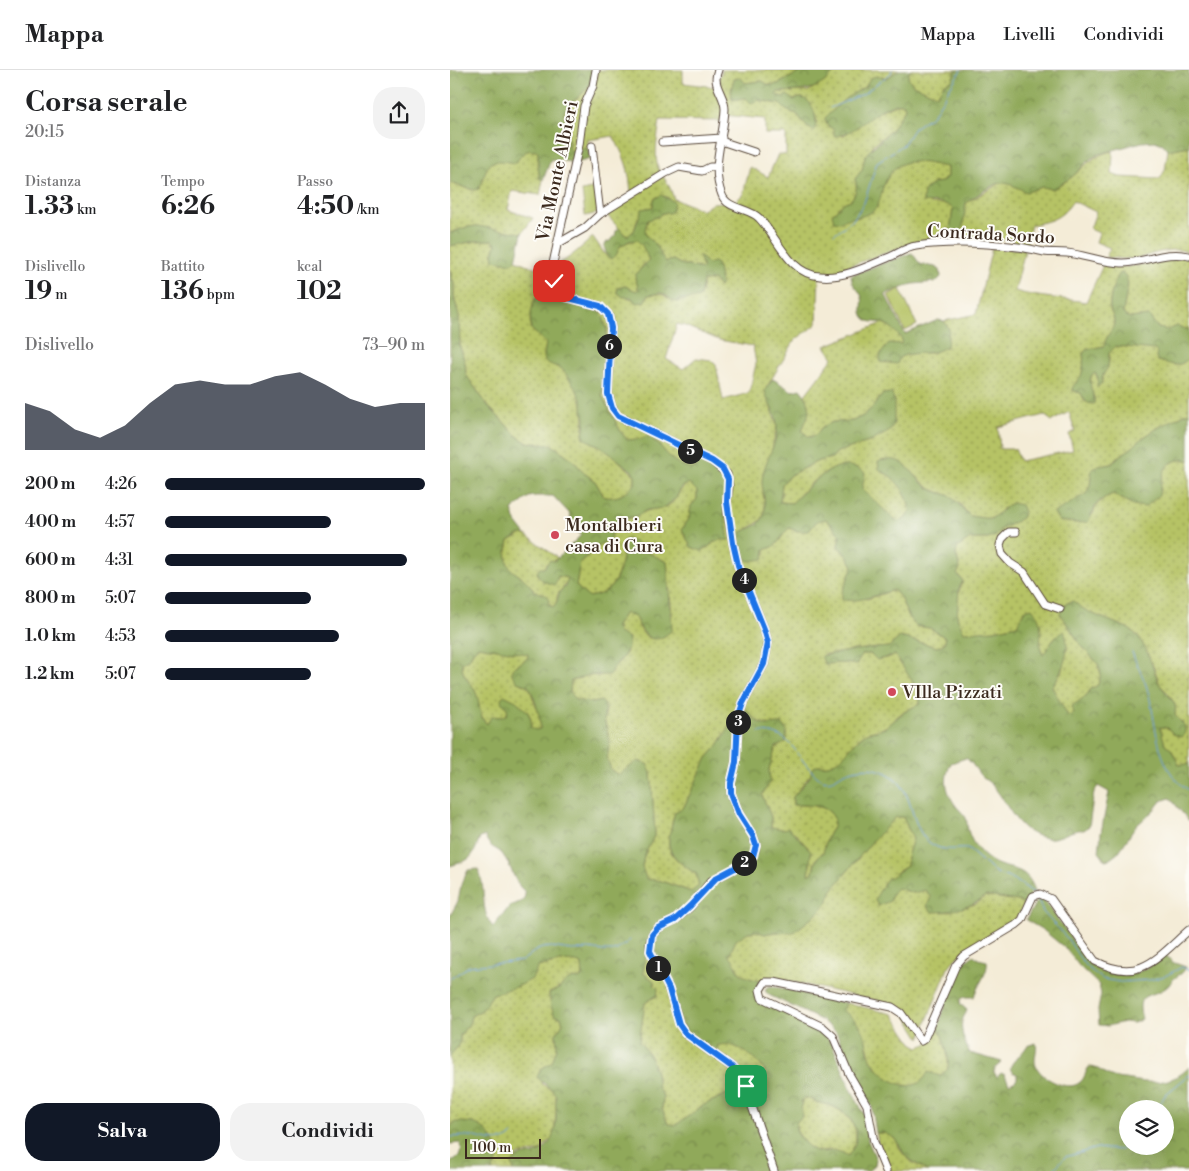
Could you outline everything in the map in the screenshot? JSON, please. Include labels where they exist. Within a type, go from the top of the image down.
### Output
[{"type":"street","name":"Via Monte Albieri","points":[[596,70],[584,106],[579,145],[552,268],[554,281],[558,292],[565,297],[600,306],[608,314],[611,328],[608,394],[612,408],[618,416],[712,461],[727,474],[729,486],[728,516],[734,550],[768,643],[764,664],[743,703],[738,718],[736,762],[731,783],[731,793],[739,814],[753,836],[756,845],[755,851],[748,861],[711,881],[690,906],[675,920],[658,928],[652,935],[650,951],[669,989],[679,1024],[686,1034],[732,1067],[746,1086],[774,1171]]},
{"type":"street","points":[[557,244],[585,228],[600,214],[673,169],[679,167],[702,171],[710,167],[716,167],[722,140],[725,112],[724,102],[717,86],[718,70]]},
{"type":"street","points":[[662,142],[722,140],[754,152]]},
{"type":"street","points":[[592,146],[600,214]]},
{"type":"street","name":"Contrada Sordo","points":[[716,167],[718,183],[724,199],[759,218],[796,266],[807,273],[821,276],[843,274],[913,247],[939,243],[1019,247],[1046,252],[1065,252],[1097,260],[1121,263],[1144,261],[1172,254],[1189,256]]},
{"type":"street","points":[[1016,532],[1010,532],[1002,539],[1000,545],[1002,554],[1010,563],[1024,572],[1044,604],[1060,609]]},
{"type":"street","points":[[886,1171],[874,1142],[867,1105],[849,1074],[833,1036],[823,1027],[762,998],[760,990],[765,982],[774,982],[892,1007],[901,1013],[921,1041],[924,1039],[930,1026],[956,964],[964,956],[1022,920],[1033,896],[1040,894],[1047,896],[1094,961],[1103,965],[1132,970],[1145,966],[1189,930]]},
{"type":"green space","points":[[450,70],[593,70],[589,87],[565,109],[564,114],[568,148],[575,153],[585,148],[588,149],[590,159],[576,163],[551,159],[543,180],[539,176],[538,151],[529,151],[524,152],[515,163],[497,161],[489,164],[479,189],[474,190],[450,183]]},
{"type":"green space","points":[[593,70],[683,70],[683,83],[716,87],[722,70],[804,70],[778,84],[769,85],[762,81],[745,83],[732,99],[746,98],[780,104],[786,110],[797,114],[807,127],[817,123],[815,115],[805,99],[794,100],[775,95],[777,92],[809,91],[831,76],[836,70],[899,70],[887,78],[876,76],[866,86],[845,99],[825,118],[827,125],[843,136],[890,106],[904,104],[905,109],[891,130],[873,145],[862,170],[855,179],[856,190],[851,200],[845,202],[832,214],[840,222],[849,217],[859,217],[877,207],[883,186],[891,172],[902,163],[917,161],[947,167],[947,176],[942,182],[933,183],[930,204],[946,204],[953,208],[949,239],[933,238],[919,241],[846,267],[839,277],[819,277],[817,324],[795,340],[765,390],[777,426],[763,494],[765,510],[762,519],[758,523],[740,533],[739,549],[765,555],[765,549],[773,547],[789,528],[797,531],[817,521],[826,519],[840,535],[838,546],[853,566],[842,593],[867,599],[894,590],[900,597],[909,618],[916,626],[930,628],[946,638],[944,644],[937,647],[900,637],[890,647],[825,654],[825,664],[846,663],[856,665],[862,654],[872,654],[884,659],[895,655],[915,685],[920,698],[920,704],[899,715],[884,728],[866,733],[845,755],[834,763],[818,765],[793,797],[793,805],[819,807],[830,812],[833,817],[834,825],[827,838],[823,853],[814,864],[813,873],[809,875],[811,851],[794,832],[771,827],[771,817],[762,795],[770,782],[769,769],[776,747],[786,742],[783,724],[762,723],[746,709],[735,717],[717,747],[707,758],[684,807],[675,812],[670,833],[670,850],[675,858],[696,874],[699,886],[692,892],[661,881],[646,879],[642,867],[644,856],[655,834],[651,773],[638,762],[618,775],[611,770],[607,758],[610,742],[604,719],[606,710],[601,701],[594,703],[575,700],[570,693],[571,681],[589,675],[599,676],[619,662],[627,652],[617,633],[616,626],[625,613],[635,617],[640,628],[649,638],[665,636],[672,615],[667,562],[646,552],[635,542],[623,547],[622,559],[616,579],[601,594],[588,597],[576,586],[580,562],[603,543],[610,540],[618,523],[646,511],[669,505],[675,500],[682,488],[689,483],[697,491],[697,499],[691,506],[689,519],[682,529],[691,547],[702,551],[718,540],[724,516],[723,504],[725,496],[698,458],[697,466],[692,469],[685,467],[671,459],[656,441],[627,440],[621,432],[602,396],[607,330],[598,308],[540,295],[535,298],[530,320],[531,329],[546,343],[544,356],[563,370],[577,389],[584,413],[583,428],[594,443],[606,450],[635,475],[635,484],[621,495],[604,497],[595,481],[584,473],[572,459],[552,445],[526,442],[517,436],[488,406],[466,375],[465,363],[460,347],[459,316],[450,270],[450,246],[493,240],[496,245],[493,253],[494,260],[511,263],[516,260],[533,267],[543,268],[563,261],[593,237],[607,257],[624,244],[637,240],[643,245],[649,260],[643,265],[635,278],[639,289],[636,291],[625,286],[618,288],[617,292],[644,302],[648,295],[658,294],[676,302],[701,292],[703,281],[715,280],[716,284],[720,279],[717,264],[707,264],[700,256],[703,269],[680,264],[673,260],[666,262],[656,245],[645,234],[644,231],[648,220],[665,212],[674,202],[665,196],[654,199],[653,207],[646,208],[637,220],[634,231],[628,236],[606,214],[663,176],[674,199],[703,210],[713,203],[736,201],[743,194],[750,167],[768,177],[778,154],[786,155],[786,134],[765,134],[765,119],[723,115],[722,121],[660,120],[656,155],[661,174],[631,193],[626,163],[613,136],[588,140],[588,149],[585,148],[575,153],[568,148],[565,109],[589,87]],"holes":[[[677,324],[719,340],[753,346],[756,364],[749,393],[723,400],[716,365],[711,360],[696,358],[683,369],[666,359]]]},
{"type":"green space","points":[[804,70],[836,70],[824,83],[810,89],[778,92],[776,95],[783,97],[787,95],[794,100],[799,98],[806,99],[814,112],[816,122],[814,131],[807,127],[797,114],[786,110],[780,104],[760,100],[751,103],[746,98],[732,100],[731,90],[734,79],[741,78],[745,83],[762,81],[769,85],[778,84]]},
{"type":"green space","points":[[899,70],[912,70],[909,72],[908,78],[914,86],[937,95],[944,84],[952,80],[956,70],[1189,70],[1189,146],[1168,150],[1163,144],[1155,141],[1142,142],[1099,154],[1090,159],[1072,177],[1053,189],[1042,187],[1026,192],[1015,186],[1000,183],[985,190],[966,203],[961,240],[949,239],[953,209],[950,206],[943,203],[923,202],[925,190],[934,184],[942,182],[947,176],[947,167],[927,163],[909,162],[895,168],[883,187],[875,209],[863,216],[849,218],[840,222],[834,221],[832,214],[845,202],[851,200],[854,195],[856,188],[855,179],[862,170],[865,156],[891,130],[905,109],[904,104],[895,104],[887,107],[852,130],[834,136],[834,130],[827,125],[825,118],[845,99],[866,86],[870,78],[876,76],[887,78]]},
{"type":"green space","points":[[912,70],[956,70],[952,80],[944,84],[937,95],[914,86],[908,78],[909,72]]},
{"type":"green space","points":[[1189,146],[1189,252],[1169,250],[1130,259],[1106,257],[1110,248],[1096,242],[1099,233],[1090,229],[1096,212],[1073,201],[1064,212],[1055,218],[1031,225],[1015,291],[1041,297],[1086,302],[1104,263],[1125,267],[1145,264],[1166,256],[1189,258],[1189,330],[1177,326],[1168,331],[1158,328],[1149,316],[1125,317],[1123,312],[1128,283],[1117,277],[1110,301],[1110,309],[1114,320],[1113,327],[1104,346],[1086,350],[1083,354],[1084,363],[1081,378],[1076,382],[1076,392],[1081,393],[1085,402],[1095,399],[1090,391],[1091,376],[1095,373],[1101,384],[1109,362],[1109,353],[1116,346],[1153,349],[1172,364],[1177,365],[1189,358],[1189,412],[1161,426],[1141,439],[1112,464],[1092,469],[1090,486],[1086,494],[1063,509],[1059,521],[1078,523],[1093,514],[1100,501],[1113,494],[1133,505],[1159,495],[1163,474],[1169,464],[1174,461],[1189,460],[1189,764],[1179,765],[1171,749],[1165,744],[1159,727],[1168,728],[1173,734],[1185,726],[1175,716],[1175,705],[1168,693],[1160,685],[1154,668],[1137,635],[1127,628],[1083,610],[1073,601],[1065,604],[1060,614],[1081,645],[1098,664],[1101,674],[1098,685],[1078,702],[1074,714],[1068,716],[1052,687],[1062,670],[1067,649],[1056,636],[1043,656],[1040,651],[1041,642],[1025,610],[1017,625],[995,630],[964,633],[956,613],[957,599],[963,581],[957,574],[960,568],[956,555],[957,548],[970,539],[988,539],[1004,528],[1003,508],[995,516],[988,519],[970,516],[959,503],[929,488],[901,462],[882,472],[893,478],[905,494],[910,512],[904,520],[896,522],[861,489],[863,480],[827,472],[810,484],[792,503],[780,502],[782,484],[790,475],[818,461],[832,458],[837,452],[872,441],[893,409],[894,399],[890,393],[883,394],[872,408],[863,416],[853,421],[833,422],[822,427],[816,435],[809,437],[802,431],[809,404],[805,395],[833,358],[825,346],[883,323],[896,330],[903,340],[901,344],[889,344],[880,355],[900,357],[910,353],[933,353],[949,329],[944,321],[976,314],[992,248],[1024,249],[1012,240],[961,240],[966,203],[1002,182],[1018,186],[1026,192],[1042,187],[1053,189],[1071,178],[1091,160],[1113,151],[1112,174],[1120,177],[1160,179],[1165,170],[1168,150]],"holes":[[[1069,412],[1075,431],[1069,434],[1073,450],[1020,461],[1015,449],[1000,449],[998,427],[1044,415],[1052,421]]]},
{"type":"green space","points":[[529,150],[538,151],[539,176],[543,180],[540,195],[512,191],[508,210],[533,218],[522,233],[467,227],[450,233],[450,183],[473,190],[482,182],[483,175],[490,162],[496,159],[515,163],[523,152]]},
{"type":"green space","points":[[596,188],[599,213],[585,216],[582,191]]},
{"type":"green space","points":[[661,195],[674,202],[672,211],[662,213],[648,220],[645,231],[647,236],[658,248],[666,262],[673,260],[680,264],[703,269],[699,255],[707,264],[714,262],[717,264],[721,283],[719,287],[714,280],[703,281],[700,296],[694,298],[676,302],[660,293],[648,295],[644,302],[636,303],[631,297],[623,297],[617,292],[618,288],[625,286],[636,291],[639,289],[635,278],[636,274],[649,260],[642,245],[637,240],[629,241],[619,247],[617,254],[611,259],[607,257],[604,246],[615,236],[619,228],[627,236],[634,231],[642,209],[653,207],[654,199]]},
{"type":"green space","points":[[477,226],[522,233],[516,260],[511,263],[494,260],[493,253],[496,245],[493,240],[450,246],[450,233],[467,227]]},
{"type":"green space","points":[[912,253],[920,264],[940,270],[941,277],[936,282],[913,284],[885,294],[905,334],[938,320],[944,321],[949,329],[947,346],[936,351],[900,357],[897,364],[880,362],[880,355],[889,343],[901,344],[902,340],[888,326],[870,321],[864,317],[862,298],[853,284],[851,275]]},
{"type":"green space","points":[[450,270],[459,316],[460,347],[465,363],[466,375],[488,406],[517,436],[526,442],[552,445],[572,459],[584,473],[595,481],[604,497],[621,495],[635,484],[635,475],[631,470],[600,446],[583,438],[585,418],[582,411],[582,401],[562,369],[545,362],[546,343],[531,329],[532,308],[538,297],[556,288],[562,294],[598,308],[603,317],[607,330],[602,396],[627,440],[647,436],[654,440],[672,459],[684,467],[693,469],[697,466],[698,457],[709,461],[725,476],[727,486],[723,504],[729,540],[718,540],[702,551],[691,547],[682,529],[689,519],[691,506],[697,499],[697,491],[689,483],[681,488],[676,498],[664,508],[647,510],[616,524],[616,530],[611,534],[610,540],[602,543],[580,562],[576,586],[588,597],[603,593],[614,583],[620,569],[625,539],[635,542],[646,552],[667,562],[672,630],[659,638],[650,638],[642,630],[635,617],[625,613],[616,626],[618,633],[629,638],[625,655],[609,675],[589,675],[571,681],[570,692],[575,700],[593,703],[601,701],[605,705],[604,719],[610,742],[607,758],[611,770],[618,775],[638,761],[647,764],[651,773],[655,834],[644,856],[642,867],[646,879],[661,881],[691,892],[699,886],[696,874],[679,861],[670,849],[669,841],[672,824],[675,812],[684,807],[707,758],[717,747],[742,708],[759,723],[766,725],[783,724],[787,731],[786,742],[776,747],[769,769],[770,782],[762,795],[771,817],[771,827],[789,828],[811,851],[809,875],[813,873],[817,859],[823,853],[833,827],[833,817],[830,812],[819,807],[793,805],[793,797],[810,777],[812,768],[818,765],[833,764],[844,756],[865,734],[883,729],[904,712],[920,704],[920,698],[915,686],[895,655],[877,660],[871,654],[863,654],[856,665],[846,663],[825,664],[821,656],[889,647],[900,637],[937,647],[944,644],[946,638],[930,628],[916,626],[909,618],[900,597],[894,590],[863,599],[842,600],[842,593],[853,566],[838,546],[840,535],[826,519],[817,521],[809,531],[797,531],[789,528],[776,544],[765,549],[764,559],[749,561],[742,555],[739,549],[740,533],[758,524],[765,513],[762,481],[777,433],[777,421],[765,390],[773,379],[792,391],[800,389],[805,395],[808,400],[809,410],[802,431],[809,437],[816,435],[822,427],[833,422],[853,421],[863,416],[883,394],[891,393],[894,399],[894,423],[890,431],[872,441],[837,452],[832,458],[818,461],[790,475],[782,484],[780,502],[792,503],[816,480],[835,468],[855,467],[865,473],[862,489],[896,521],[904,520],[910,512],[906,496],[901,487],[890,476],[879,469],[878,462],[895,460],[907,467],[929,488],[951,497],[970,516],[991,519],[1011,503],[1021,505],[1024,512],[1022,518],[1000,530],[996,536],[988,539],[970,539],[957,548],[956,555],[960,569],[957,574],[963,581],[959,588],[957,617],[964,632],[995,630],[1017,625],[1025,610],[1032,608],[1040,622],[1040,645],[1043,655],[1056,636],[1064,631],[1067,646],[1065,660],[1052,687],[1068,716],[1074,714],[1072,706],[1098,685],[1101,674],[1098,664],[1081,645],[1060,613],[1065,604],[1073,601],[1092,613],[1134,632],[1147,652],[1159,683],[1175,705],[1175,716],[1185,726],[1185,733],[1181,737],[1173,734],[1168,728],[1160,727],[1165,744],[1171,749],[1179,765],[1189,764],[1189,821],[1170,798],[1161,801],[1136,826],[1118,853],[1105,860],[1099,852],[1109,792],[1098,786],[1094,792],[1089,826],[1084,830],[1047,838],[1028,831],[1021,825],[993,786],[981,776],[966,758],[951,763],[946,780],[948,790],[956,806],[966,818],[973,842],[983,855],[994,863],[1015,869],[1026,875],[1035,891],[1032,892],[1024,904],[1018,901],[986,896],[974,904],[961,909],[932,912],[927,906],[931,897],[925,890],[914,893],[897,888],[892,893],[890,901],[878,906],[875,899],[886,880],[907,866],[907,857],[913,839],[903,817],[896,817],[875,838],[831,891],[827,903],[820,911],[793,933],[774,932],[765,934],[755,931],[748,932],[736,940],[729,956],[733,959],[742,975],[760,981],[756,991],[759,999],[768,1005],[809,1023],[826,1036],[832,1044],[850,1087],[865,1116],[868,1141],[876,1159],[875,1165],[868,1171],[514,1171],[512,1163],[516,1159],[539,1152],[549,1144],[554,1132],[556,1096],[537,1077],[541,1069],[552,1062],[557,1048],[556,1034],[563,1023],[561,1017],[555,1016],[551,1007],[549,993],[559,989],[568,980],[579,979],[583,976],[582,964],[566,961],[538,967],[532,979],[519,986],[493,994],[482,1010],[471,1016],[469,1024],[460,1035],[460,1042],[450,1057],[450,916],[458,901],[461,885],[468,870],[478,869],[481,876],[486,914],[493,927],[510,906],[522,901],[525,892],[518,884],[503,855],[489,844],[485,836],[480,838],[470,858],[450,866]],"holes":[[[553,496],[569,513],[575,530],[581,535],[558,558],[554,561],[550,560],[544,568],[540,568],[537,572],[541,580],[555,585],[558,576],[568,578],[553,607],[549,605],[548,596],[534,591],[529,584],[509,567],[507,561],[509,541],[521,534],[526,535],[516,522],[512,510],[529,497]],[[478,646],[528,654],[528,658],[512,669],[512,674],[517,682],[527,685],[530,689],[535,700],[540,729],[531,728],[531,719],[527,711],[516,701],[504,695],[501,699],[508,711],[506,715],[502,717],[492,716],[487,724],[484,721],[480,713],[477,695],[464,675],[462,668],[462,663],[470,658]],[[654,953],[669,983],[678,1013],[687,1032],[718,1052],[717,1046],[730,1045],[737,1047],[750,1055],[765,1070],[763,1078],[756,1085],[727,1094],[704,1105],[676,1125],[668,1124],[662,1109],[663,1096],[658,1086],[654,1066],[647,1051],[639,1042],[645,1003],[657,996],[658,989],[654,985],[654,981],[643,973],[645,958]],[[806,1098],[813,1099],[816,1103],[837,1109],[849,1118],[856,1130],[856,1138],[848,1156],[838,1151],[825,1152],[813,1150],[802,1140],[796,1127],[796,1123],[802,1117],[801,1101]]]},
{"type":"green space","points":[[1120,273],[1125,275],[1128,283],[1123,312],[1125,316],[1130,318],[1149,316],[1158,328],[1168,330],[1177,326],[1189,330],[1189,358],[1178,365],[1171,364],[1158,361],[1155,350],[1116,346],[1109,353],[1108,367],[1103,375],[1101,384],[1097,387],[1098,377],[1095,373],[1091,376],[1090,385],[1094,404],[1091,404],[1086,401],[1081,393],[1072,390],[1082,374],[1083,354],[1086,350],[1104,346],[1113,327],[1114,319],[1110,308],[1110,299]]},
{"type":"green space","points":[[900,289],[917,325],[905,331],[888,295]]},
{"type":"green space","points":[[1189,412],[1189,460],[1174,461],[1169,464],[1163,474],[1159,495],[1145,507],[1133,505],[1113,494],[1098,502],[1088,522],[1059,521],[1054,513],[1086,494],[1090,486],[1092,469],[1112,464],[1141,439],[1161,426]]},
{"type":"green space","points":[[522,534],[558,558],[546,564],[544,568],[555,585],[558,576],[568,578],[558,594],[553,607],[549,605],[550,600],[543,594],[534,591],[529,584],[509,567],[507,553],[509,541]]},
{"type":"green space","points":[[478,646],[528,653],[528,658],[512,669],[522,684],[530,688],[539,713],[540,729],[531,728],[530,716],[526,710],[517,702],[507,698],[506,706],[508,711],[506,715],[493,718],[487,724],[484,720],[475,691],[464,675],[462,668],[462,663],[470,658]]},
{"type":"green space","points":[[896,817],[903,817],[913,839],[907,857],[907,866],[897,872],[892,893],[897,888],[914,893],[925,890],[945,912],[976,904],[986,896],[1018,901],[1024,904],[1012,923],[975,944],[952,962],[920,1038],[902,1009],[897,1005],[775,978],[767,977],[760,981],[749,978],[740,973],[733,959],[729,956],[736,939],[748,932],[756,931],[765,934],[774,932],[793,933],[820,911],[827,903],[831,891],[875,838]]},
{"type":"green space","points":[[1037,900],[1045,901],[1090,964],[1107,972],[1135,973],[1148,968],[1165,954],[1172,962],[1186,967],[1167,987],[1142,999],[1140,1010],[1142,1019],[1134,1023],[1124,1022],[1108,1026],[1099,1025],[1098,1010],[1101,994],[1099,985],[1080,967],[1065,948],[1043,930],[1026,920]]},
{"type":"green space","points":[[654,953],[669,983],[678,1013],[687,1032],[718,1051],[717,1045],[724,1044],[737,1047],[750,1055],[765,1070],[763,1078],[756,1085],[727,1094],[704,1105],[677,1125],[668,1124],[662,1109],[663,1096],[658,1086],[654,1066],[647,1051],[639,1042],[645,1003],[651,996],[654,988],[654,981],[643,973],[645,958]]},
{"type":"green space","points":[[974,955],[978,959],[987,961],[985,974],[974,997],[961,999],[960,1004],[967,1010],[962,1020],[962,1033],[970,1053],[1002,1062],[995,1068],[994,1072],[997,1077],[1001,1073],[1005,1075],[1009,1084],[1017,1079],[1017,1074],[1012,1072],[1010,1068],[1011,1065],[1027,1046],[1036,1043],[1036,1066],[1043,1075],[1061,1085],[1068,1086],[1079,1083],[1089,1067],[1116,1078],[1143,1082],[1160,1082],[1176,1077],[1189,1067],[1189,1171],[927,1171],[905,1156],[894,1138],[884,1133],[876,1133],[872,1107],[858,1083],[836,1032],[821,1020],[769,995],[765,991],[767,987],[771,986],[846,1003],[843,1011],[854,1019],[862,1029],[869,1055],[876,1066],[882,1073],[898,1084],[915,1085],[928,1072],[940,1076],[948,1069],[946,1048],[938,1028],[956,972],[962,964]]},
{"type":"green space","points":[[569,960],[582,964],[583,975],[579,979],[572,978],[560,988],[549,993],[551,1004],[563,1023],[556,1034],[557,1048],[552,1062],[541,1069],[542,1084],[551,1089],[556,1096],[554,1136],[540,1151],[519,1155],[512,1163],[514,1171],[492,1171],[495,1166],[456,1122],[450,1127],[450,1057],[460,1042],[460,1035],[469,1024],[471,1016],[482,1010],[493,994],[505,989],[538,967]]},
{"type":"green space","points":[[846,1003],[893,1014],[912,1043],[919,1047],[927,1044],[938,1028],[946,1048],[948,1070],[940,1076],[925,1078],[917,1085],[907,1086],[892,1082],[881,1073],[871,1059],[863,1031],[843,1011]]},
{"type":"green space","points":[[806,1098],[837,1109],[849,1118],[856,1131],[856,1139],[848,1156],[834,1150],[816,1151],[806,1145],[796,1130],[796,1122],[802,1117],[801,1101]]},
{"type":"green space","points":[[456,1122],[477,1125],[483,1128],[495,1143],[498,1156],[492,1171],[450,1171],[450,1163],[459,1156],[462,1148],[460,1143],[450,1144],[450,1127]]},
{"type":"green space","points":[[876,1133],[883,1133],[893,1137],[906,1157],[927,1171],[891,1171],[879,1147]]},
{"type":"waterway","points":[[830,108],[863,94],[891,73],[892,70]]},
{"type":"waterway","points":[[834,234],[853,220],[864,203],[877,162],[903,145],[914,128],[933,115],[961,70]]},
{"type":"waterway","points":[[1132,652],[1146,685],[1158,743],[1163,757],[1177,781],[1189,790]]},
{"type":"waterway","points":[[759,732],[778,735],[785,739],[813,773],[823,780],[833,780],[847,772],[865,768],[889,774],[901,785],[917,825],[928,842],[941,848],[968,849],[996,873],[1015,880],[1034,893]]},
{"type":"waterway","points":[[1038,899],[1043,912],[1067,938],[1082,961],[1103,979],[1120,982],[1150,980],[1165,976],[1182,967],[1189,970]]},
{"type":"waterway","points":[[450,979],[469,966],[522,961],[542,948],[613,951],[630,940]]},
{"type":"waterway","points":[[1162,1100],[1166,1094],[1189,1075]]},
{"type":"waterway","points":[[450,1137],[466,1136],[496,1141],[507,1139],[513,1135]]},
{"type":"waterway","points":[[1052,1171],[1065,1157],[1097,1148],[1119,1150]]},
{"type":"place","name":"Montalbieri casa di Cura","points":[[555,535]]},
{"type":"place","name":"VIlla Pizzati","points":[[892,692]]},
{"type":"route","points":[[554,281],[558,292],[565,297],[600,306],[608,314],[611,328],[608,355],[608,394],[612,408],[618,416],[712,461],[727,474],[729,486],[728,516],[738,565],[768,643],[764,664],[743,703],[738,718],[736,762],[731,783],[731,793],[739,814],[753,836],[756,845],[755,851],[748,861],[711,881],[690,906],[675,920],[658,928],[652,935],[650,943],[650,951],[669,989],[679,1024],[686,1034],[697,1043],[732,1067],[746,1086]]}]
